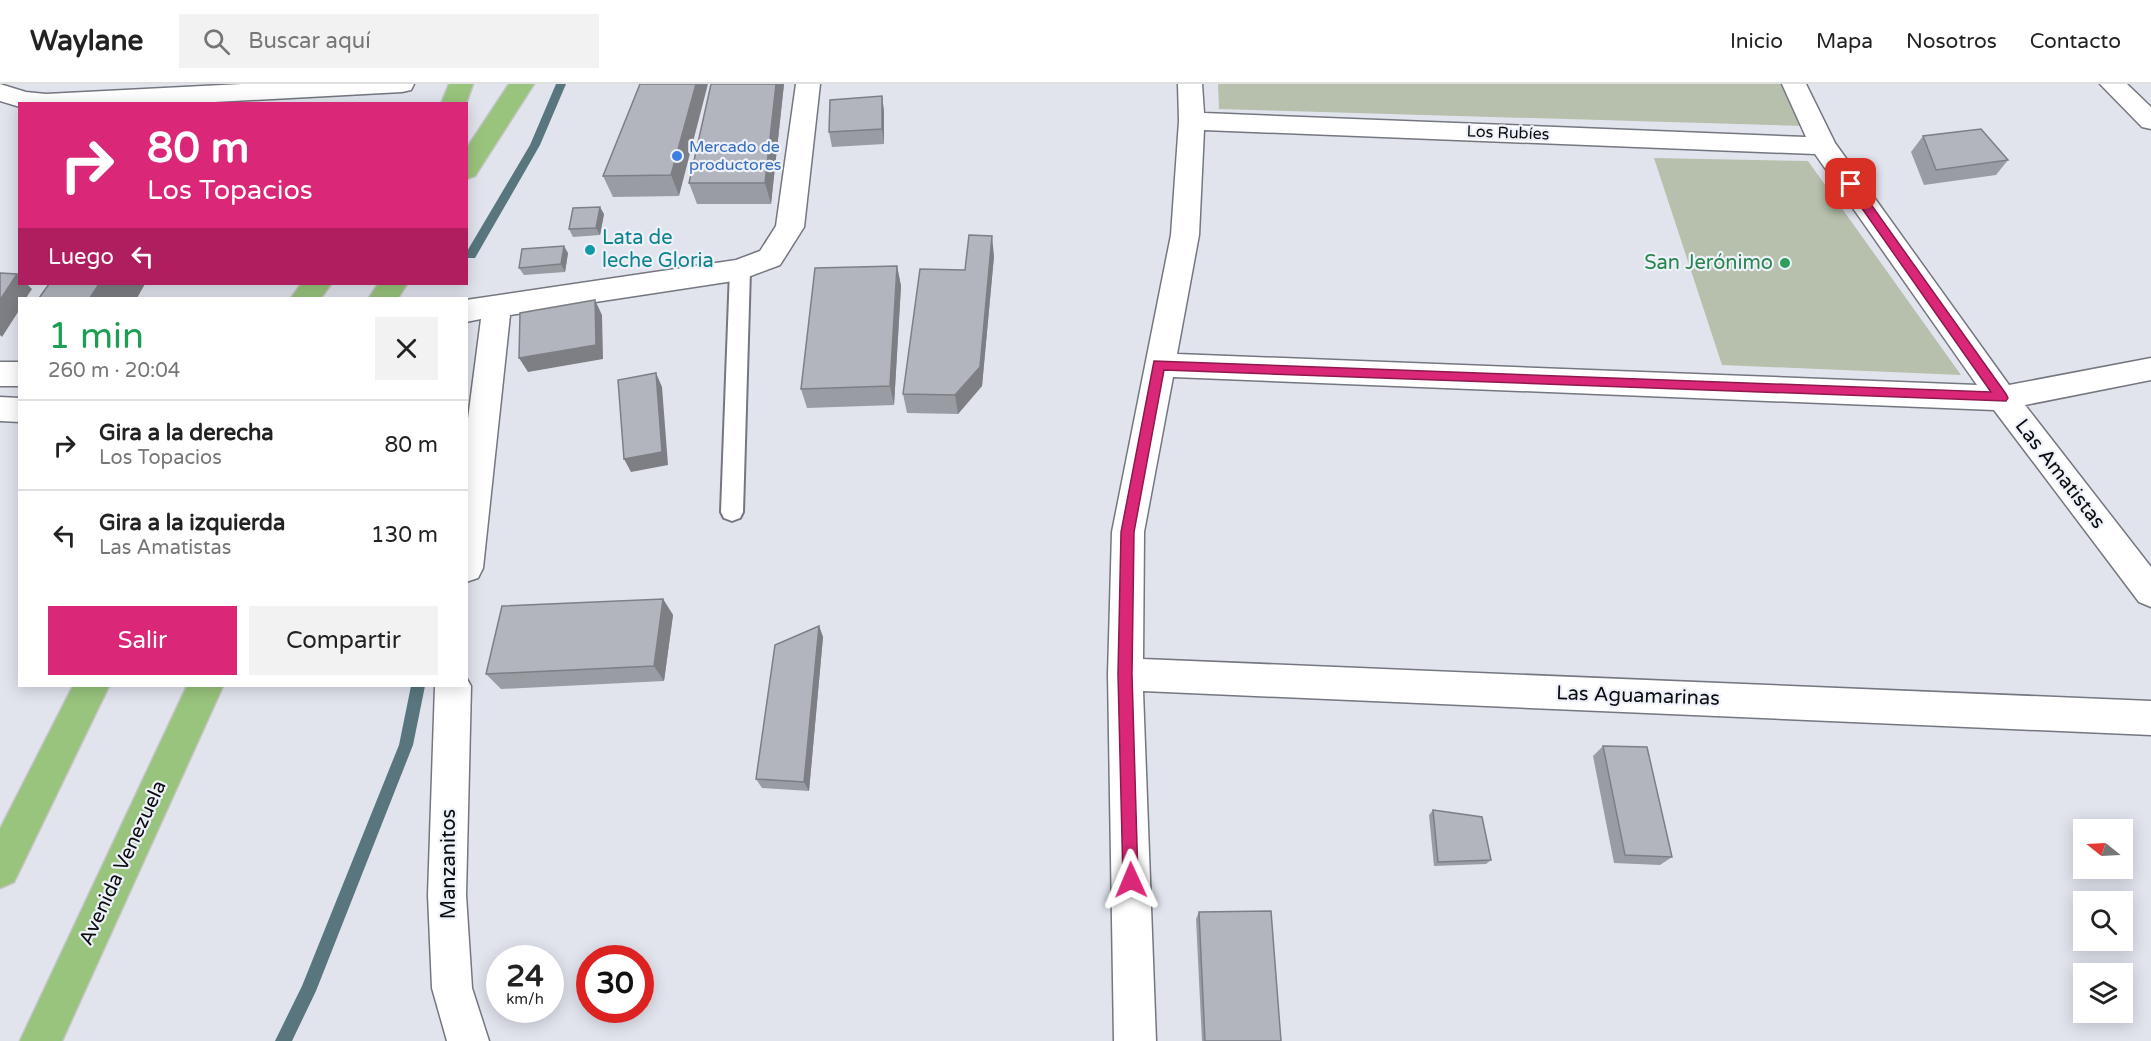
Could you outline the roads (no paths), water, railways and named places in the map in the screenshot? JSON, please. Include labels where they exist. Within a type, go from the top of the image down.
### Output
[{"type":"main road","points":[[454,102],[461,84]]},
{"type":"main road","points":[[468,167],[522,84]]},
{"type":"main road","points":[[306,297],[316,285]]},
{"type":"main road","points":[[0,868],[90,687]]},
{"type":"main road","name":"Avenida Venezuela","points":[[41,1041],[205,687]]},
{"type":"street","points":[[0,92],[24,100],[45,102],[107,91],[402,84]]},
{"type":"street","points":[[468,536],[482,309],[740,270],[770,258],[790,227],[808,84]]},
{"type":"street","points":[[1135,1041],[1125,674],[1128,532],[1185,235],[1192,121],[1190,84]]},
{"type":"street","name":"Las Amatistas","points":[[1794,84],[1823,146],[2002,398],[2151,592]]},
{"type":"street","points":[[2112,84],[2151,121]]},
{"type":"street","name":"Los Rubíes","points":[[1192,121],[1823,146]]},
{"type":"street","points":[[1159,365],[2002,398],[2151,369]]},
{"type":"street","points":[[0,374],[18,374]]},
{"type":"street","points":[[0,410],[18,410]]},
{"type":"street","name":"Las Aguamarinas","points":[[1125,674],[2151,718]]},
{"type":"street","name":"Manzanitos","points":[[453,687],[447,895],[452,988],[468,1041]]},
{"type":"lane","points":[[732,512],[740,270]]},
{"type":"waterway","points":[[471,255],[535,145],[561,84]]},
{"type":"waterway","points":[[283,1041],[308,991],[406,745],[418,687]]},
{"type":"place","name":"Mercado de productores","points":[[677,156]]},
{"type":"place","name":"Lata de leche Gloria","points":[[590,250]]},
{"type":"place","name":"San Jerónimo","points":[[1785,263]]}]
